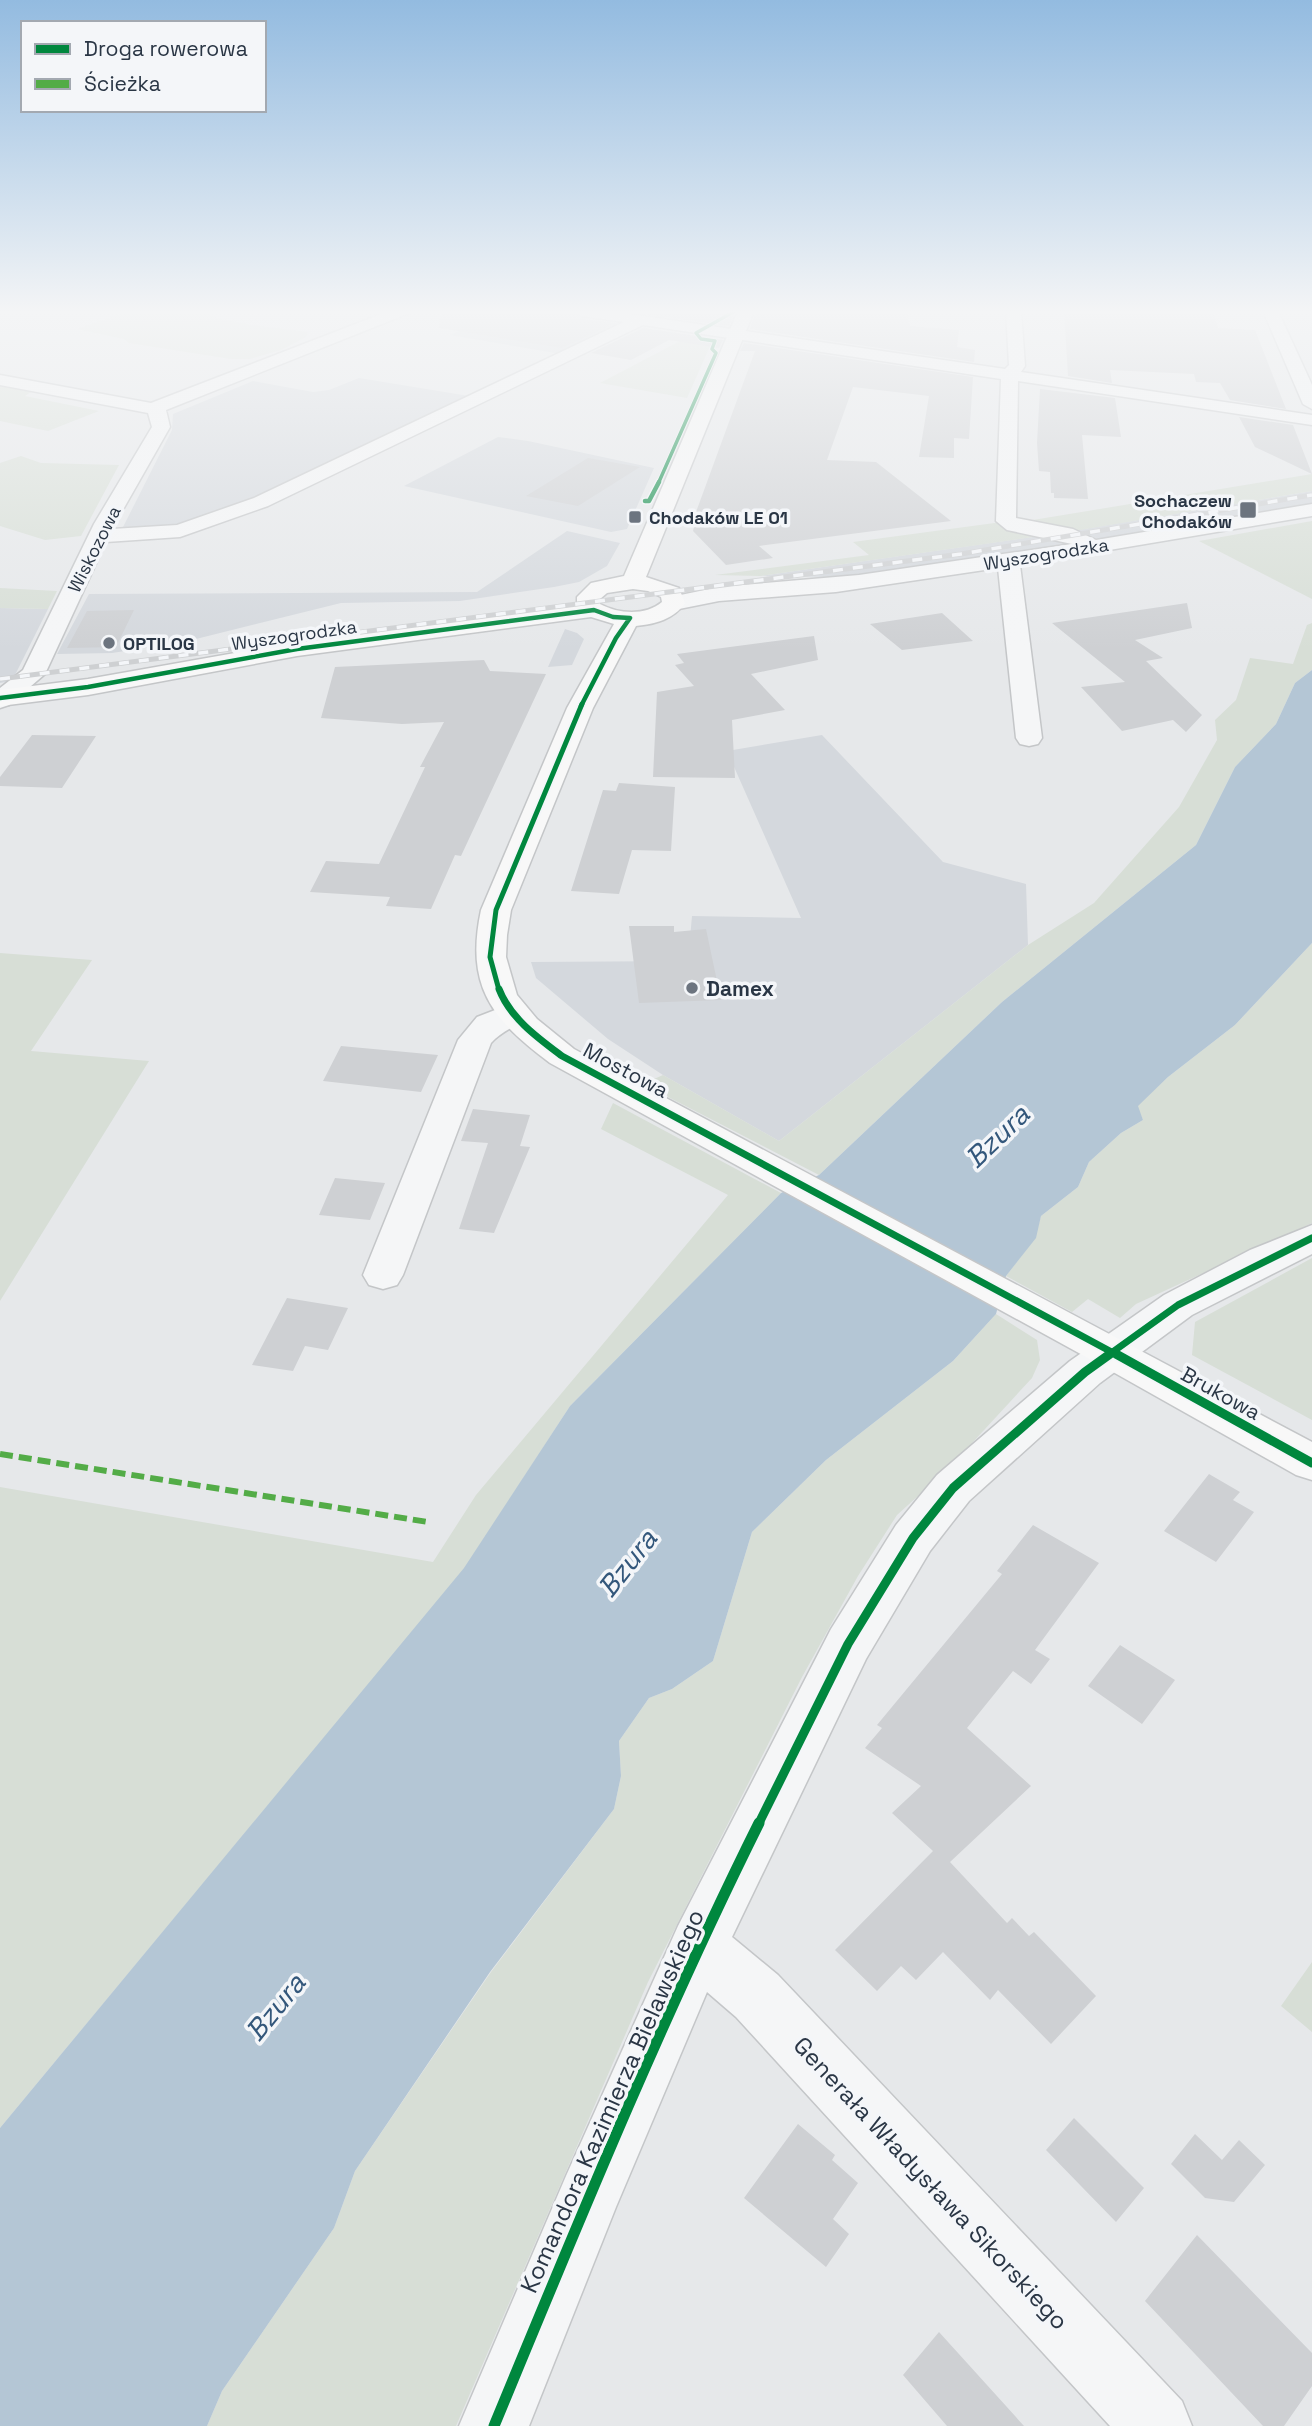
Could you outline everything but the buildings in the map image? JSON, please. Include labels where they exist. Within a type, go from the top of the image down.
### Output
[{"type":"main road","points":[[643,584],[668,505],[699,424]]},
{"type":"main road","points":[[528,620],[580,622],[623,628],[671,607],[674,603],[671,593],[643,584],[609,585],[591,603],[623,628]]},
{"type":"main road","name":"Wyszogrodzka","points":[[5,694],[257,641],[591,603]]},
{"type":"main road","name":"Wyszogrodzka","points":[[5,694],[88,687],[297,649],[528,620],[591,603]]},
{"type":"main road","name":"Mostowa","points":[[623,628],[580,708],[496,910],[490,932],[489,955],[493,977],[513,1013],[538,1039],[562,1056],[1112,1352]]},
{"type":"main road","name":"Brukowa","points":[[1112,1352],[1312,1463]]},
{"type":"street","name":"Wiskozowa","points":[[5,694],[33,674],[98,537],[161,428],[160,424]]},
{"type":"street","points":[[98,537],[180,531],[261,502],[423,424]]},
{"type":"street","points":[[1009,424],[1006,521],[1022,527],[1066,533],[1093,548]]},
{"type":"street","name":"Wyszogrodzka","points":[[674,603],[712,595],[863,582],[1093,548],[1312,510]]},
{"type":"street","points":[[1008,560],[1029,738]]},
{"type":"street","name":"Wyszogrodzka","points":[[643,584],[739,581],[863,582]]},
{"type":"street","points":[[383,1275],[475,1040],[489,1024],[513,1013]]},
{"type":"street","name":"Komandora Kazimierza Bielawskiego","points":[[494,2426],[588,2198],[698,1946],[848,1643],[913,1538],[953,1488],[1085,1372],[1178,1305],[1312,1238]]},
{"type":"street","name":"Generała Władysława Sikorskiego","points":[[698,1946],[757,1996],[1157,2426]]},
{"type":"shaded area","points":[[15,424],[65,424],[48,431]]},
{"type":"shaded area","points":[[172,424],[412,424],[265,497],[174,529],[122,529],[172,430]]},
{"type":"shaded area","points":[[498,437],[654,468],[627,529],[611,532],[404,486]]},
{"type":"shaded area","points":[[21,456],[41,463],[119,465],[81,536],[45,540],[0,526],[0,463]]},
{"type":"shaded area","points":[[1312,474],[1312,491],[1074,531],[1015,523]]},
{"type":"shaded area","points":[[1312,491],[1312,506],[984,558],[836,577],[761,576],[1053,534]]},
{"type":"shaded area","points":[[1312,521],[1312,599],[1199,541]]},
{"type":"shaded area","points":[[1002,522],[1061,533],[761,576],[715,575],[869,555],[853,542]]},
{"type":"shaded area","points":[[567,531],[620,543],[607,566],[579,582],[554,587],[460,601],[341,603],[184,642],[112,653],[57,654],[89,594],[477,592]]},
{"type":"shaded area","points":[[0,588],[57,591],[48,609],[0,608]]},
{"type":"shaded area","points":[[0,608],[48,609],[12,681],[0,683]]},
{"type":"shaded area","points":[[1312,623],[1312,670],[1295,683],[1276,724],[1235,767],[1196,845],[1002,1002],[819,1175],[643,1084],[663,1075],[779,1141],[1028,945],[1094,903],[1179,807],[1217,740],[1215,720],[1236,700],[1250,658],[1293,664],[1307,625]]},
{"type":"shaded area","points":[[565,629],[584,639],[572,665],[548,667]]},
{"type":"shaded area","points":[[822,735],[943,862],[1026,884],[1028,945],[779,1141],[663,1075],[608,1039],[536,978],[531,962],[688,961],[692,916],[801,918],[727,751]]},
{"type":"shaded area","points":[[1312,943],[1312,1223],[1136,1304],[1120,1318],[1088,1299],[1072,1312],[1006,1276],[1035,1238],[1041,1216],[1078,1187],[1089,1162],[1121,1133],[1143,1120],[1137,1106],[1168,1077],[1235,1025]]},
{"type":"shaded area","points":[[0,953],[92,960],[31,1051],[149,1061],[0,1301]]},
{"type":"shaded area","points":[[613,1103],[781,1193],[570,1406],[465,1568],[0,2128],[0,1487],[433,1562],[476,1495],[728,1195],[601,1129]]},
{"type":"shaded area","points":[[1312,1258],[1312,1420],[1192,1355],[1195,1322]]},
{"type":"shaded area","points":[[996,1314],[1037,1340],[1040,1360],[1032,1378],[949,1468],[897,1515],[858,1576],[802,1677],[648,1982],[456,2426],[207,2426],[222,2391],[334,2228],[355,2171],[491,1972],[614,1809],[621,1776],[619,1741],[649,1698],[672,1689],[713,1661],[752,1532],[826,1460],[953,1361]]},
{"type":"shaded area","points":[[1312,1962],[1312,2032],[1281,2006]]},
{"type":"water","name":"Bzura","points":[[1312,670],[1312,943],[1235,1025],[1168,1077],[1138,1106],[1143,1120],[1121,1133],[1089,1162],[1078,1187],[1041,1216],[1036,1238],[1006,1276],[996,1314],[953,1361],[826,1460],[752,1532],[713,1661],[672,1689],[649,1698],[619,1741],[621,1776],[614,1809],[490,1972],[355,2171],[334,2228],[222,2391],[207,2426],[0,2426],[0,2128],[464,1568],[570,1406],[781,1193],[819,1175],[1002,1002],[1196,845],[1235,767],[1276,724],[1295,683]]},
{"type":"railway","points":[[0,679],[961,554],[1312,495]]},
{"type":"marked path","points":[[0,1454],[428,1522]]},
{"type":"cycle path","points":[[645,501],[649,501],[660,480],[685,424]]},
{"type":"cycle path","points":[[0,698],[88,687],[297,649],[594,610],[613,617],[630,618]]},
{"type":"cycle path","points":[[630,618],[616,638],[580,708],[496,910],[490,957],[494,977],[511,1011],[525,1027],[562,1056],[1112,1352],[1312,1463]]},
{"type":"cycle path","points":[[494,2426],[588,2198],[698,1946],[848,1644],[913,1538],[953,1488],[1085,1372],[1178,1305],[1312,1238]]},
{"type":"place","name":"Sochaczew Chodaków","points":[[1248,510]]},
{"type":"place","name":"Chodaków LE 01","points":[[635,517]]},
{"type":"place","name":"OPTILOG","points":[[109,643]]},
{"type":"place","name":"Damex","points":[[692,988]]}]
